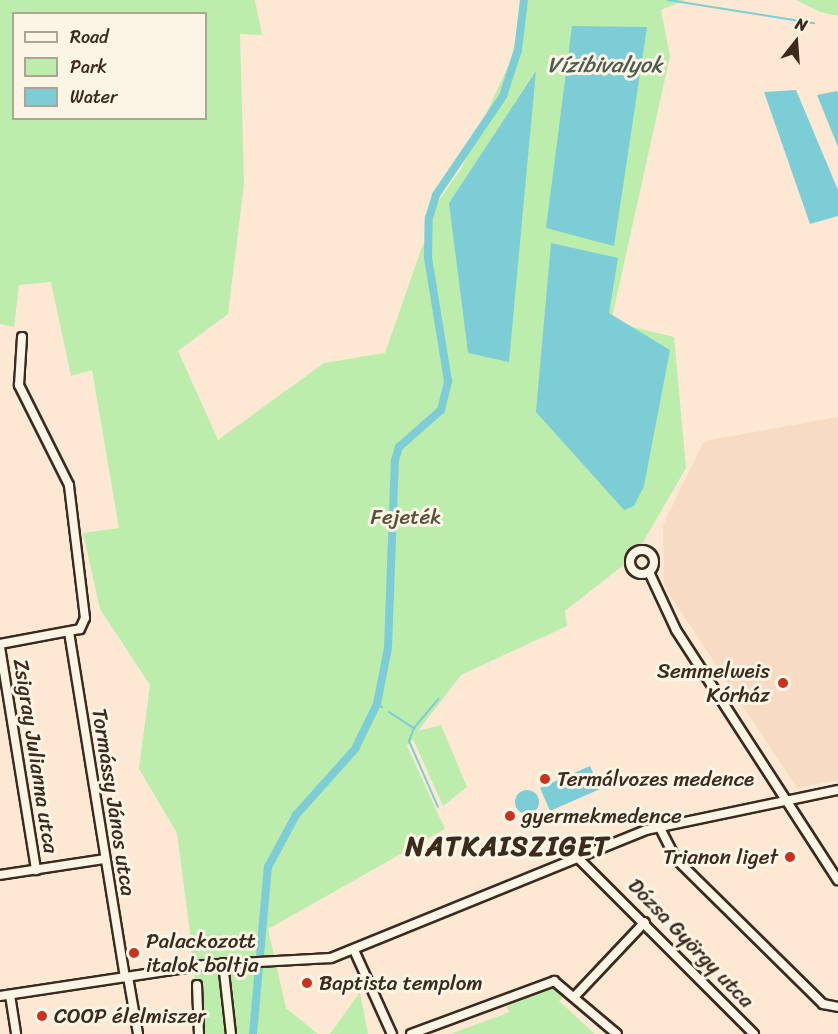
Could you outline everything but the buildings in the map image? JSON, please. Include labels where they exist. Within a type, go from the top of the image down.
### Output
[{"type":"street","points":[[0,645],[80,629],[85,618],[70,492],[21,391],[22,337]]},
{"type":"street","points":[[649,572],[672,624],[838,880]]},
{"type":"street","name":"Tormássy János utca","points":[[69,632],[105,859],[138,1034]]},
{"type":"street","name":"Zsigray Julianna utca","points":[[0,645],[36,870]]},
{"type":"street","points":[[0,996],[263,958],[315,960],[354,950],[575,855],[659,826],[838,790]]},
{"type":"street","points":[[659,826],[675,858],[823,1004],[838,1007]]},
{"type":"street","name":"Dózsa György utca","points":[[575,855],[645,921],[754,1034]]},
{"type":"street","points":[[0,875],[105,859]]},
{"type":"street","points":[[576,995],[645,921]]},
{"type":"street","points":[[354,950],[392,1034]]},
{"type":"street","points":[[223,963],[231,1034]]},
{"type":"street","points":[[411,1034],[550,981],[576,995],[617,1034]]},
{"type":"street","points":[[197,985],[200,1034]]},
{"type":"street","points":[[10,995],[16,1034]]},
{"type":"shaded area","name":"Semmelweis Kórház","points":[[838,417],[838,780],[797,788],[664,586],[663,525],[704,441]]},
{"type":"green space","name":"Fejeték","points":[[0,0],[255,0],[262,35],[240,34],[244,184],[228,314],[178,351],[218,440],[324,363],[385,353],[423,244],[431,241],[427,217],[461,169],[509,64],[528,0],[685,0],[661,10],[670,56],[611,322],[674,337],[686,468],[635,556],[565,611],[567,626],[461,675],[418,731],[441,725],[467,787],[443,806],[413,739],[407,746],[445,829],[268,929],[286,1008],[318,1034],[203,1034],[191,949],[200,947],[192,948],[177,833],[139,769],[150,685],[100,609],[83,533],[119,528],[92,370],[71,376],[51,282],[19,285],[14,327],[0,324]]},
{"type":"green space","points":[[796,0],[838,0],[838,16],[820,12]]},
{"type":"green space","points":[[550,987],[568,992],[559,1001],[595,1034],[450,1034],[510,1012],[506,1007]]},
{"type":"green space","points":[[360,992],[368,1034],[330,1034]]},
{"type":"water","name":"Vízibivalyok","points":[[572,26],[647,27],[614,246],[546,228]]},
{"type":"water","points":[[536,71],[509,362],[468,353],[449,203]]},
{"type":"water","points":[[796,90],[838,190],[838,216],[810,224],[764,92]]},
{"type":"water","points":[[837,91],[838,94],[838,147],[817,95]]},
{"type":"water","points":[[551,243],[618,258],[609,313],[670,350],[644,486],[634,506],[624,510],[536,412]]},
{"type":"water","points":[[590,766],[600,789],[550,811],[540,788]]},
{"type":"water","points":[[527,790],[535,794],[539,802],[535,810],[527,814],[519,810],[515,802],[519,794]]},
{"type":"waterway","points":[[253,1034],[268,867],[296,815],[355,749],[377,704],[388,648],[395,460],[399,447],[441,410],[448,381],[428,257],[429,218],[436,195],[503,96],[518,50],[524,0]]},
{"type":"waterway","points":[[668,0],[814,23]]},
{"type":"waterway","points":[[414,728],[438,699]]},
{"type":"waterway","points":[[377,704],[382,707]]},
{"type":"waterway","points":[[389,712],[414,728],[409,741],[438,807]]},
{"type":"place","name":"Semmelweis Kórház","points":[[783,683]]},
{"type":"place","name":"Termálvozes medence","points":[[545,779]]},
{"type":"place","name":"gyermekmedence","points":[[510,816]]},
{"type":"place","name":"Trianon liget","points":[[790,857]]},
{"type":"place","name":"Palackozott italok boltja","points":[[134,953]]},
{"type":"place","name":"Baptista templom","points":[[307,983]]},
{"type":"place","name":"COOP élelmiszer","points":[[42,1016]]},
{"type":"district","name":"NATKAISZIGET","points":[[508,847]]}]
